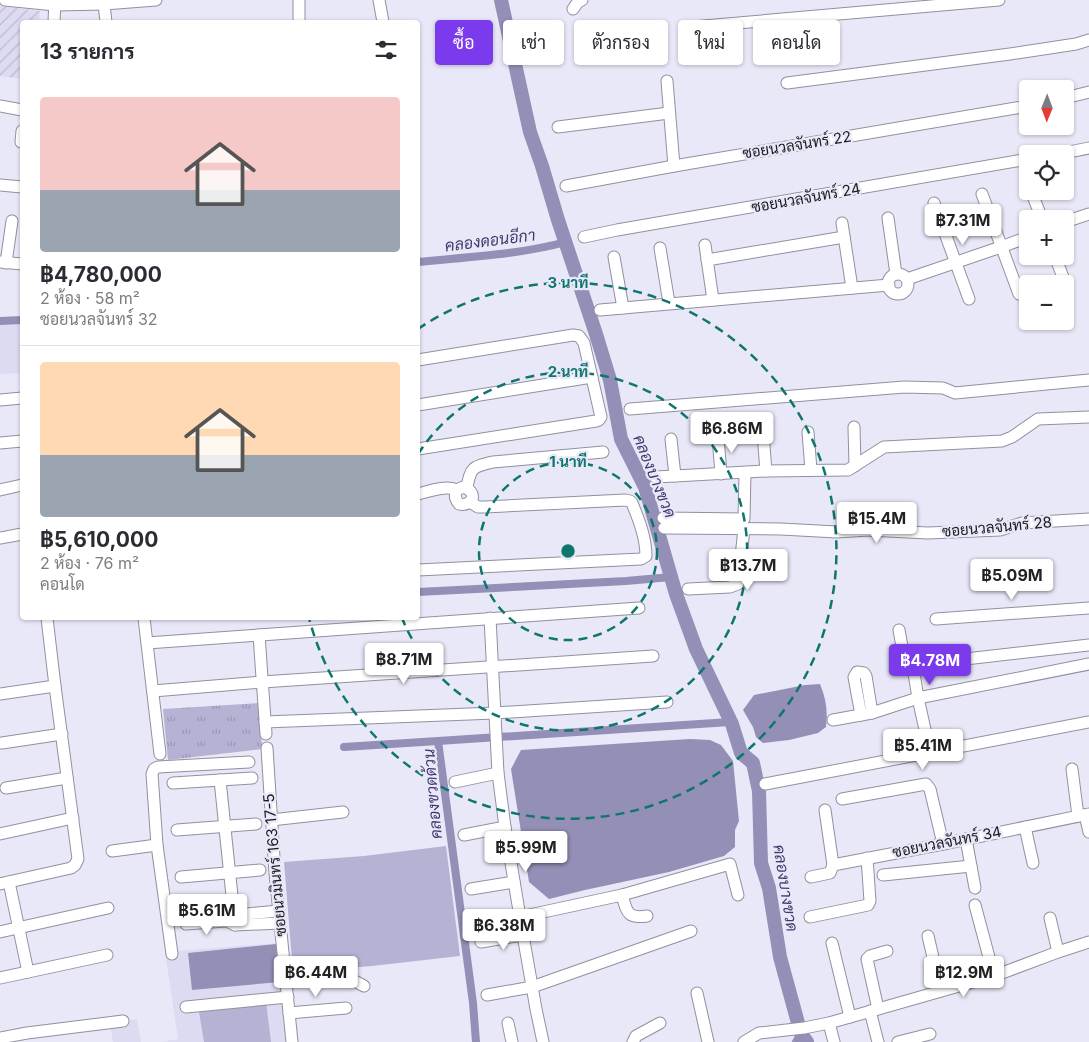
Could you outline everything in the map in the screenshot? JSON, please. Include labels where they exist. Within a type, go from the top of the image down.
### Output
[{"type":"street","points":[[5,0],[104,4],[156,0]]},
{"type":"street","points":[[299,0],[299,20]]},
{"type":"street","points":[[379,0],[383,20]]},
{"type":"street","points":[[573,9],[582,0]]},
{"type":"street","points":[[743,22],[1000,0]]},
{"type":"street","points":[[54,20],[55,3]]},
{"type":"street","points":[[104,4],[106,20]]},
{"type":"street","points":[[786,83],[1000,56],[1076,44],[1089,40]]},
{"type":"street","points":[[667,81],[674,166]]},
{"type":"street","points":[[1074,96],[1089,92]]},
{"type":"street","points":[[0,106],[20,110]]},
{"type":"street","name":"ซอยนวลจันทร์ 22","points":[[566,186],[1019,108]]},
{"type":"street","points":[[558,127],[669,113]]},
{"type":"street","points":[[1074,151],[1089,148]]},
{"type":"street","name":"ซอยนวลจันทร์ 24","points":[[584,237],[1019,161]]},
{"type":"street","points":[[0,185],[20,187]]},
{"type":"street","points":[[982,194],[1019,294]]},
{"type":"street","points":[[934,203],[969,298]]},
{"type":"street","points":[[1074,219],[1089,214]]},
{"type":"street","points":[[888,218],[902,277],[908,286],[901,293],[895,293],[889,285],[890,278],[902,277],[955,262],[1019,240]]},
{"type":"street","points":[[12,222],[3,262],[20,264]]},
{"type":"street","points":[[842,223],[852,288]]},
{"type":"street","points":[[707,260],[844,238]]},
{"type":"street","points":[[705,245],[713,300]]},
{"type":"street","points":[[660,248],[669,303]]},
{"type":"street","points":[[614,257],[623,308]]},
{"type":"street","points":[[600,310],[889,285]]},
{"type":"street","points":[[420,360],[579,336],[584,343],[601,417],[599,420],[420,449]]},
{"type":"street","points":[[420,405],[592,377]]},
{"type":"street","points":[[630,409],[904,387],[943,388],[955,393],[1089,380]]},
{"type":"street","points":[[0,400],[20,398]]},
{"type":"street","points":[[655,476],[766,471],[848,470],[884,447],[1002,442],[1012,438],[1038,419],[1089,417]]},
{"type":"street","points":[[854,427],[855,466]]},
{"type":"street","points":[[808,432],[811,470]]},
{"type":"street","points":[[763,434],[766,471]]},
{"type":"street","points":[[718,436],[721,474]]},
{"type":"street","points":[[671,438],[675,476]]},
{"type":"street","points":[[0,443],[20,442]]},
{"type":"street","points":[[420,570],[603,562],[641,559],[646,556],[640,523],[630,501],[478,507],[470,502],[459,504],[455,497],[455,493],[462,489],[469,473],[481,465],[492,462],[603,452]]},
{"type":"street","name":"ซอยนวลจันทร์ 28","points":[[745,473],[744,519],[664,523],[744,529],[837,532],[868,530],[928,533],[1000,530],[1022,523],[1089,519]]},
{"type":"street","points":[[0,490],[20,485]]},
{"type":"street","points":[[420,494],[446,488],[462,489]]},
{"type":"street","points":[[688,590],[728,587],[738,584],[744,529]]},
{"type":"street","points":[[0,538],[20,534]]},
{"type":"street","points":[[147,643],[639,608]]},
{"type":"street","points":[[936,619],[1089,608]]},
{"type":"street","points":[[490,618],[498,774],[522,935],[543,1042]]},
{"type":"street","points":[[28,972],[18,928],[4,883],[71,868],[75,866],[78,859],[47,620]]},
{"type":"street","points":[[144,620],[160,754]]},
{"type":"street","points":[[900,630],[905,663],[913,667],[948,661],[1089,645]]},
{"type":"street","points":[[259,635],[266,734]]},
{"type":"street","points":[[1064,648],[1069,655],[1071,668]]},
{"type":"street","points":[[153,691],[653,656]]},
{"type":"street","points":[[833,720],[866,714],[918,698],[1089,664]]},
{"type":"street","points":[[913,667],[930,752]]},
{"type":"street","points":[[0,694],[55,686]]},
{"type":"street","points":[[265,722],[495,713],[667,702]]},
{"type":"street","points":[[765,784],[1089,722]]},
{"type":"street","points":[[2,743],[62,734]]},
{"type":"street","name":"ซอยนวมินทร์ 163 17-5","points":[[267,748],[279,917],[292,1042]]},
{"type":"street","points":[[172,954],[157,845],[151,779],[154,769],[158,767],[249,762]]},
{"type":"street","points":[[1072,769],[1089,832]]},
{"type":"street","points":[[455,782],[498,774]]},
{"type":"street","points":[[6,788],[67,778]]},
{"type":"street","points":[[174,783],[252,778]]},
{"type":"street","points":[[220,780],[231,873],[232,920]]},
{"type":"street","points":[[842,800],[926,784],[930,789],[942,844]]},
{"type":"street","points":[[826,810],[833,865]]},
{"type":"street","points":[[271,820],[343,812]]},
{"type":"street","name":"ซอยนวลจันทร์ 34","points":[[811,877],[830,873],[833,865],[1084,815]]},
{"type":"street","points":[[0,834],[73,818]]},
{"type":"street","points":[[178,830],[256,824]]},
{"type":"street","points":[[464,835],[505,827]]},
{"type":"street","points":[[1025,827],[1033,863]]},
{"type":"street","points":[[966,839],[975,888]]},
{"type":"street","points":[[112,851],[157,845]]},
{"type":"street","points":[[903,851],[907,873]]},
{"type":"street","points":[[810,917],[870,902],[867,858]]},
{"type":"street","points":[[520,917],[622,895],[730,864],[738,895]]},
{"type":"street","points":[[883,875],[971,866]]},
{"type":"street","points":[[181,878],[260,870]]},
{"type":"street","points":[[471,889],[514,882]]},
{"type":"street","points":[[622,895],[630,915],[638,918],[648,916]]},
{"type":"street","points":[[975,905],[994,976]]},
{"type":"street","points":[[0,932],[108,908]]},
{"type":"street","points":[[186,924],[279,917]]},
{"type":"street","points":[[1050,918],[1058,952]]},
{"type":"street","points":[[487,995],[532,987],[691,931]]},
{"type":"street","points":[[481,942],[522,935]]},
{"type":"street","points":[[928,936],[941,991]]},
{"type":"street","points":[[744,1042],[759,1033],[829,1024],[994,976],[1089,942]]},
{"type":"street","points":[[832,943],[850,1017]]},
{"type":"street","points":[[878,1042],[867,959],[870,956],[887,951]]},
{"type":"street","points":[[0,978],[107,955]]},
{"type":"street","points":[[286,981],[342,977],[364,986]]},
{"type":"street","points":[[697,993],[708,1042]]},
{"type":"street","points":[[186,1007],[288,997]]},
{"type":"street","points":[[290,1013],[346,1008]]},
{"type":"street","points":[[0,1038],[28,1037],[123,1021]]},
{"type":"street","points":[[508,1023],[512,1042]]},
{"type":"street","points":[[633,1042],[636,1036],[660,1023]]},
{"type":"street","points":[[829,1024],[834,1042]]},
{"type":"street","points":[[898,1042],[930,1034]]},
{"type":"shaded area","points":[[0,6],[40,11],[39,20],[20,20],[20,79],[0,76]]},
{"type":"shaded area","points":[[20,324],[20,373],[0,374],[0,325]]},
{"type":"shaded area","points":[[820,684],[826,705],[826,727],[818,733],[789,740],[763,743],[756,737],[753,727],[743,710],[754,695]]},
{"type":"shaded area","points":[[690,739],[710,740],[721,745],[733,761],[739,821],[735,830],[735,847],[724,856],[669,872],[549,899],[529,882],[511,769],[521,750]]},
{"type":"shaded area","points":[[279,943],[289,1042],[161,1042],[178,1039],[165,952]]},
{"type":"shaded area","points":[[276,944],[280,982],[192,990],[188,953]]},
{"type":"shaded area","points":[[137,1019],[141,1042],[113,1042],[110,1024]]},
{"type":"green space","points":[[259,703],[262,749],[168,760],[163,709]]},
{"type":"green space","points":[[446,846],[460,956],[372,966],[293,972],[284,862],[364,856]]},
{"type":"green space","points":[[266,1002],[271,1042],[204,1042],[199,1012]]},
{"type":"waterway","name":"คลองบางขวด","points":[[501,0],[530,132],[610,380],[621,439],[645,487],[676,594],[696,649],[732,724],[741,753],[753,763],[759,791],[761,863],[769,888],[780,957],[801,1034],[807,1042]]},
{"type":"waterway","name":"คลองดอนอีกา","points":[[420,262],[511,253],[566,242]]},
{"type":"waterway","name":"คลองดอนอีกา","points":[[0,321],[20,320]]},
{"type":"waterway","points":[[420,592],[671,577]]},
{"type":"waterway","name":"คลองขวดด้วน","points":[[476,1042],[473,1003],[438,741],[730,722]]},
{"type":"waterway","points":[[344,747],[438,741]]},
{"type":"waterway","points":[[796,1042],[801,1034]]}]
